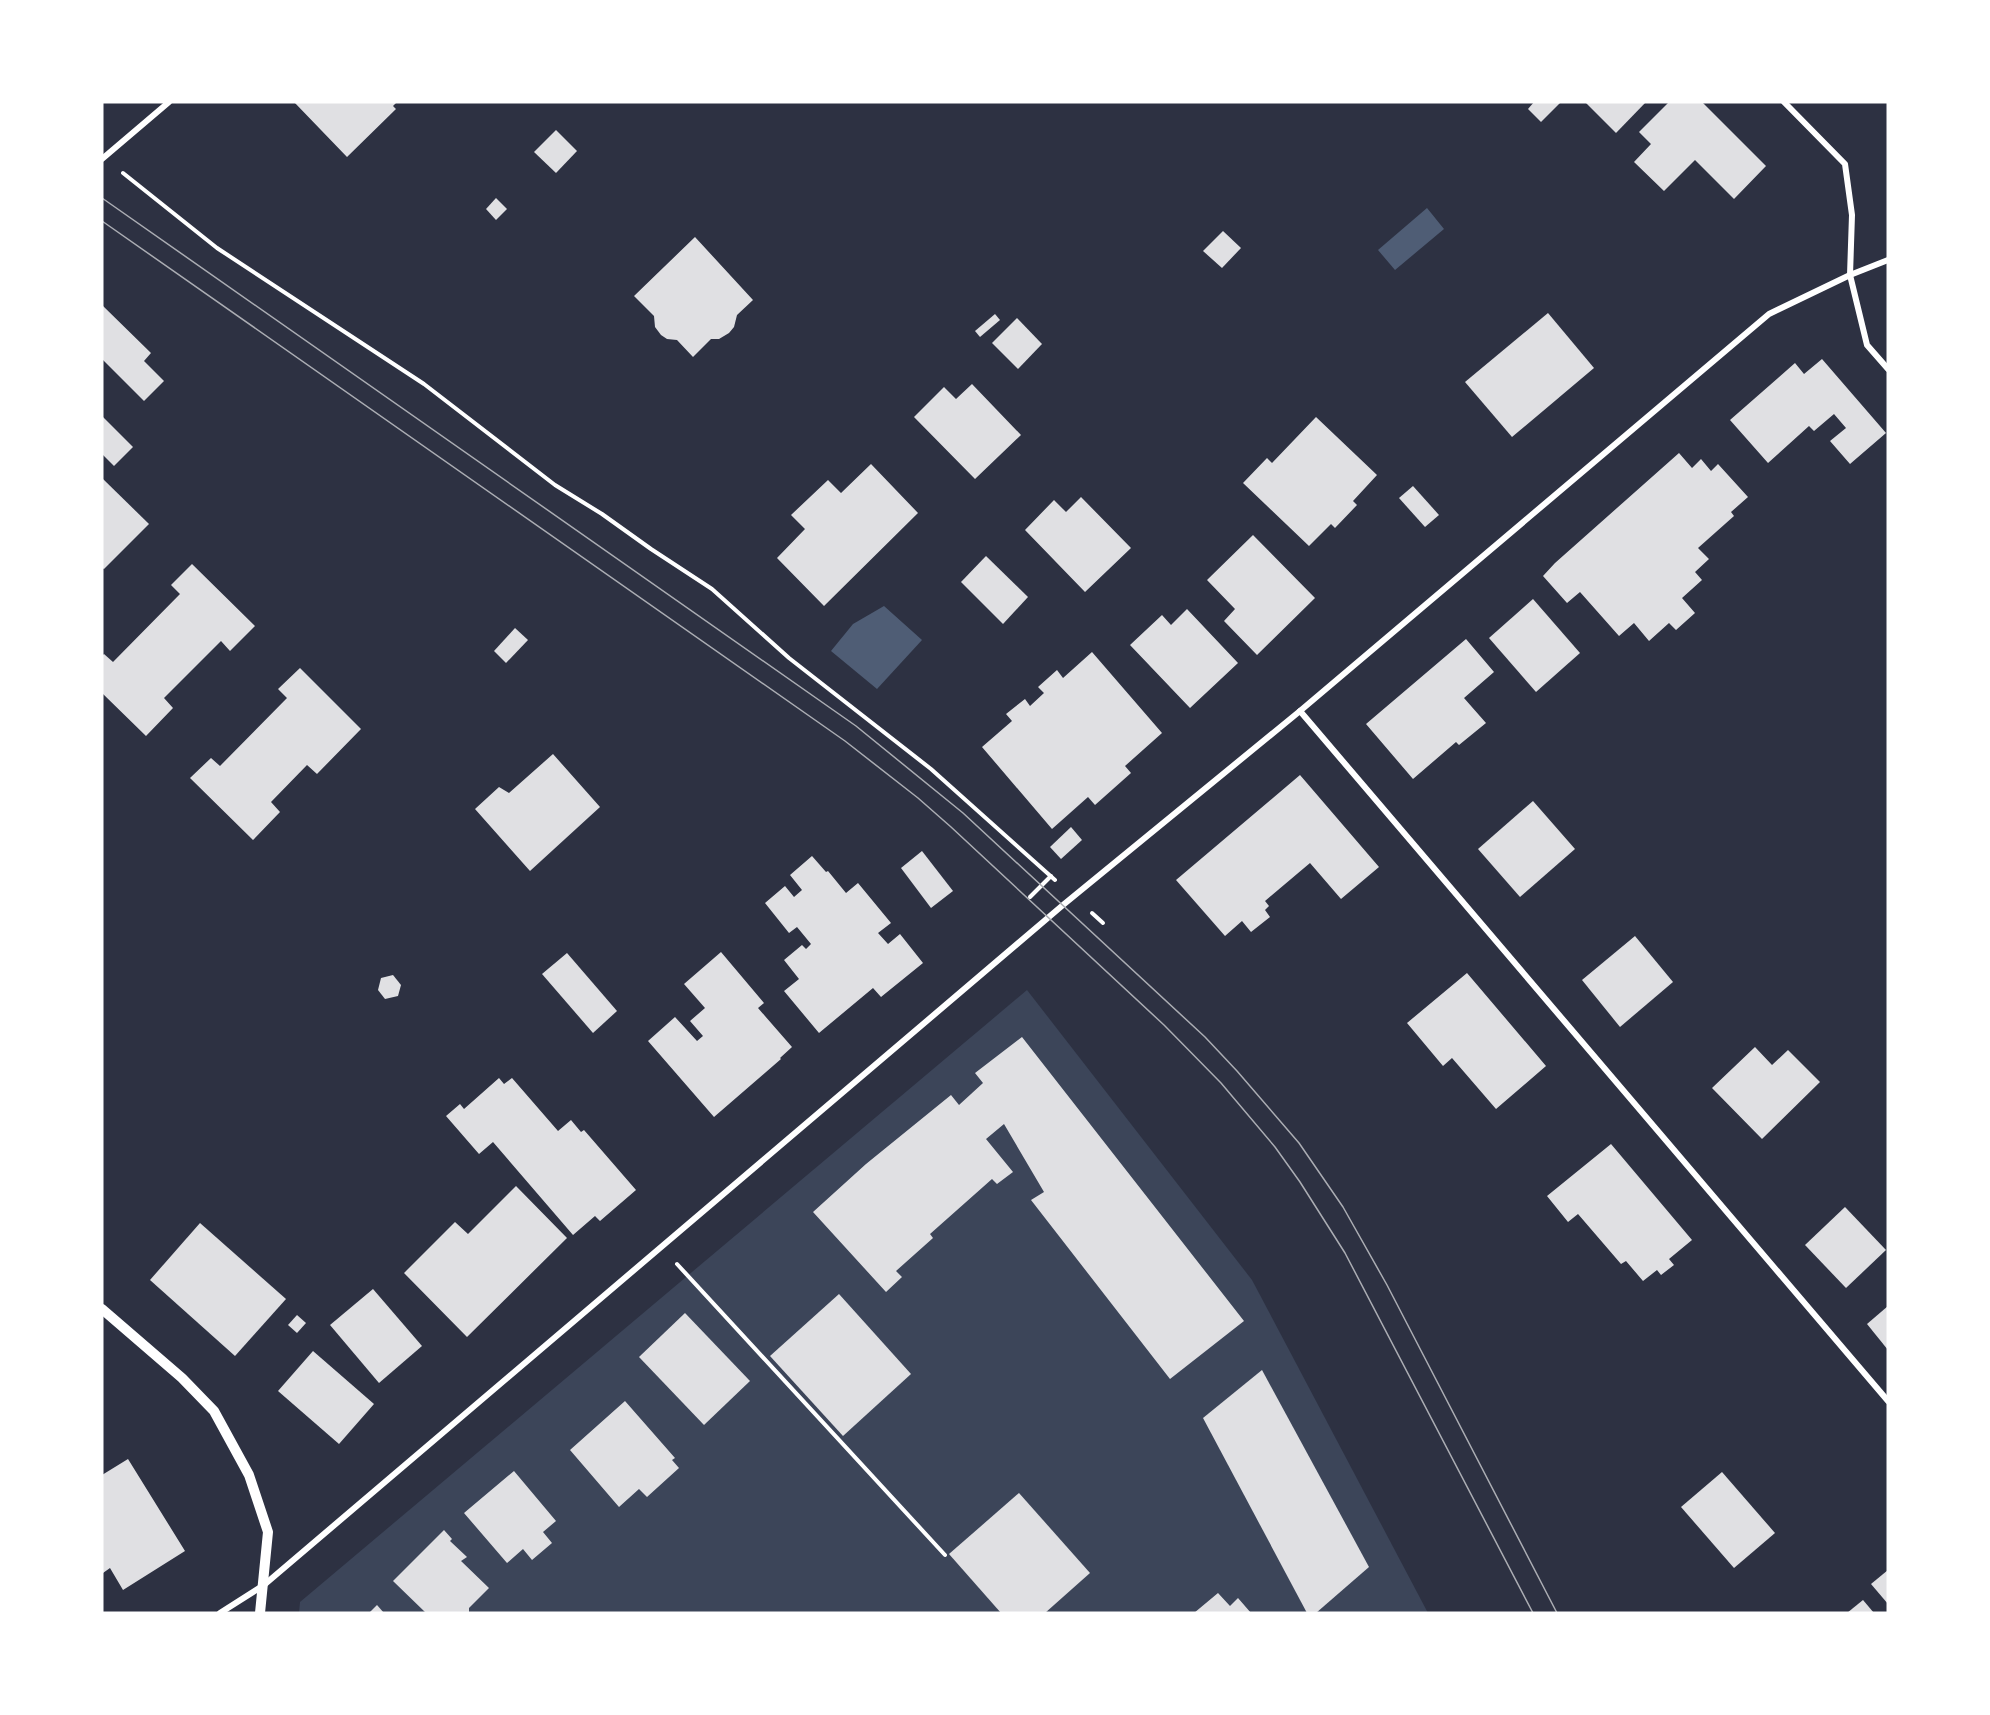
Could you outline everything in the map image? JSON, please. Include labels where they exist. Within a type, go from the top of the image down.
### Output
[{"type":"street","points":[[103,158],[169,102]]},
{"type":"street","points":[[1785,102],[1845,164],[1852,215],[1850,275],[1867,345],[1888,369]]},
{"type":"street","points":[[220,1613],[264,1585],[1073,896],[1300,711],[1769,314],[1850,275],[1888,260]]},
{"type":"street","points":[[1300,711],[1888,1401]]},
{"type":"street","points":[[102,1309],[182,1378],[214,1411],[249,1475],[268,1532],[260,1613]]},
{"type":"path","points":[[103,158],[217,248],[424,384],[555,485],[602,513],[712,589],[789,658],[931,768],[1073,896]]},
{"type":"path","points":[[1024,903],[1051,876]]},
{"type":"path","points":[[660,1246],[945,1555]]},
{"type":"shaded area","points":[[1427,208],[1444,229],[1395,270],[1378,250]]},
{"type":"shaded area","points":[[884,606],[922,640],[877,689],[831,651],[853,624]]},
{"type":"shaded area","points":[[1027,990],[1252,1280],[1428,1613],[299,1613],[300,1602]]},
{"type":"building","points":[[294,102],[397,102],[393,106],[396,109],[347,157]]},
{"type":"building","points":[[1534,102],[1561,102],[1541,122],[1528,109]]},
{"type":"building","points":[[1585,102],[1646,102],[1616,133]]},
{"type":"building","points":[[1669,102],[1702,102],[1766,166],[1734,199],[1695,160],[1664,191],[1634,162],[1651,144],[1639,132]]},
{"type":"building","points":[[556,130],[577,151],[556,173],[534,152]]},
{"type":"building","points":[[496,198],[507,209],[496,220],[486,209]]},
{"type":"building","points":[[1223,231],[1241,248],[1222,268],[1203,251]]},
{"type":"building","points":[[695,237],[753,300],[737,315],[734,327],[729,333],[719,339],[711,339],[693,357],[677,340],[667,339],[661,335],[655,327],[654,316],[634,296]]},
{"type":"building","points":[[102,305],[151,353],[144,361],[164,381],[144,401],[102,359]]},
{"type":"building","points":[[1548,313],[1594,368],[1512,437],[1465,382]]},
{"type":"building","points":[[995,314],[1000,320],[980,337],[975,331]]},
{"type":"building","points":[[1017,318],[1042,344],[1018,369],[992,343]]},
{"type":"building","points":[[1822,359],[1886,433],[1850,464],[1830,441],[1846,428],[1834,414],[1814,431],[1809,426],[1768,463],[1730,420],[1795,363],[1804,374]]},
{"type":"building","points":[[972,384],[1021,435],[975,479],[914,417],[944,387],[956,399]]},
{"type":"building","points":[[102,416],[133,447],[114,466],[102,454]]},
{"type":"building","points":[[1316,417],[1377,475],[1353,501],[1357,505],[1335,528],[1331,524],[1309,546],[1243,483],[1267,458],[1272,463]]},
{"type":"building","points":[[1679,453],[1692,468],[1701,459],[1711,471],[1718,464],[1748,497],[1731,512],[1734,516],[1698,548],[1709,559],[1695,572],[1702,580],[1682,598],[1695,613],[1676,630],[1669,623],[1649,641],[1634,623],[1619,636],[1580,592],[1567,603],[1543,576]]},
{"type":"building","points":[[871,464],[918,513],[824,606],[777,558],[805,529],[791,515],[828,480],[841,493]]},
{"type":"building","points":[[102,478],[149,524],[104,569],[102,568]]},
{"type":"building","points":[[1413,486],[1439,515],[1425,527],[1399,498]]},
{"type":"building","points":[[1081,497],[1131,548],[1085,592],[1025,530],[1054,500],[1066,512]]},
{"type":"building","points":[[1253,535],[1315,598],[1257,655],[1224,621],[1235,609],[1207,580]]},
{"type":"building","points":[[986,556],[1028,597],[1003,624],[961,582]]},
{"type":"building","points":[[192,564],[255,626],[230,651],[221,641],[164,698],[173,708],[146,736],[102,693],[102,656],[104,654],[113,662],[180,594],[171,585]]},
{"type":"building","points":[[1533,599],[1580,653],[1536,692],[1489,638]]},
{"type":"building","points":[[1187,609],[1238,663],[1190,708],[1130,645],[1162,615],[1171,625]]},
{"type":"building","points":[[515,628],[528,640],[506,663],[494,651]]},
{"type":"building","points":[[1466,639],[1494,672],[1464,698],[1486,723],[1459,745],[1456,742],[1413,779],[1366,724]]},
{"type":"building","points":[[1092,652],[1162,733],[1125,766],[1131,773],[1095,805],[1088,797],[1052,829],[982,747],[1012,721],[1006,714],[1025,699],[1030,706],[1044,693],[1038,687],[1057,670],[1063,678]]},
{"type":"building","points":[[300,668],[361,729],[317,774],[307,765],[271,802],[280,812],[253,840],[190,778],[211,758],[220,766],[287,698],[278,689]]},
{"type":"building","points":[[553,754],[600,807],[530,871],[475,809],[499,787],[509,793]]},
{"type":"building","points":[[1300,775],[1379,867],[1341,899],[1310,863],[1265,901],[1269,906],[1265,910],[1270,917],[1251,932],[1242,921],[1225,936],[1176,880]]},
{"type":"building","points":[[1533,801],[1575,849],[1520,897],[1478,849]]},
{"type":"building","points":[[1071,827],[1082,840],[1061,859],[1050,847]]},
{"type":"building","points":[[922,851],[953,891],[931,908],[901,868]]},
{"type":"building","points":[[812,856],[846,893],[858,883],[891,923],[878,933],[888,944],[900,934],[923,963],[881,997],[873,988],[819,1033],[784,991],[799,979],[784,960],[802,945],[806,949],[811,944],[797,927],[789,933],[765,903],[785,886],[794,897],[802,890],[790,875]]},
{"type":"building","points":[[1635,936],[1673,982],[1620,1027],[1582,980]]},
{"type":"building","points":[[721,952],[764,1003],[758,1008],[792,1047],[714,1117],[648,1041],[675,1017],[697,1041],[703,1036],[690,1021],[705,1008],[684,984]]},
{"type":"building","points":[[567,953],[617,1011],[593,1033],[542,974]]},
{"type":"building","points":[[1467,973],[1546,1066],[1496,1109],[1452,1058],[1443,1066],[1407,1023]]},
{"type":"building","points":[[393,975],[401,985],[398,996],[385,999],[378,990],[381,978]]},
{"type":"building","points":[[1022,1037],[1244,1321],[1170,1379],[1031,1200],[1044,1192],[1004,1124],[986,1139],[1013,1172],[997,1184],[992,1179],[930,1234],[933,1238],[896,1271],[902,1277],[886,1292],[813,1212],[866,1164],[951,1095],[959,1105],[983,1083],[975,1073]]},
{"type":"building","points":[[1755,1047],[1772,1065],[1788,1050],[1820,1082],[1762,1139],[1712,1088]]},
{"type":"building","points":[[499,1078],[504,1084],[512,1078],[558,1131],[571,1120],[581,1132],[584,1130],[636,1190],[600,1221],[595,1216],[573,1235],[493,1142],[479,1154],[446,1116],[460,1104],[464,1109]]},
{"type":"building","points":[[1611,1144],[1692,1240],[1669,1259],[1674,1265],[1661,1275],[1657,1270],[1643,1281],[1626,1261],[1621,1264],[1578,1214],[1568,1222],[1547,1196]]},
{"type":"building","points":[[516,1186],[567,1238],[467,1337],[404,1273],[455,1222],[468,1234]]},
{"type":"building","points":[[1845,1207],[1886,1250],[1846,1288],[1805,1245]]},
{"type":"building","points":[[200,1223],[286,1299],[235,1356],[150,1280]]},
{"type":"building","points":[[373,1289],[422,1346],[379,1383],[330,1325]]},
{"type":"building","points":[[839,1294],[911,1374],[843,1436],[770,1356]]},
{"type":"building","points":[[1888,1306],[1888,1350],[1867,1324]]},
{"type":"building","points":[[685,1313],[750,1381],[704,1425],[639,1357]]},
{"type":"building","points":[[297,1315],[306,1323],[297,1333],[288,1325]]},
{"type":"building","points":[[313,1351],[374,1404],[339,1444],[278,1391]]},
{"type":"building","points":[[1262,1370],[1369,1567],[1316,1613],[1307,1613],[1203,1418]]},
{"type":"building","points":[[625,1401],[675,1458],[672,1460],[679,1468],[647,1497],[639,1489],[619,1507],[570,1450]]},
{"type":"building","points":[[128,1459],[185,1551],[123,1590],[110,1568],[103,1573],[102,1571],[102,1475]]},
{"type":"building","points":[[514,1471],[556,1521],[543,1532],[552,1543],[532,1560],[523,1549],[507,1563],[464,1513]]},
{"type":"building","points":[[1722,1472],[1775,1533],[1734,1568],[1681,1507]]},
{"type":"building","points":[[1019,1493],[1090,1573],[1045,1613],[1001,1613],[949,1554]]},
{"type":"building","points":[[444,1530],[452,1539],[450,1541],[467,1557],[461,1561],[489,1588],[469,1608],[469,1613],[426,1613],[393,1581]]},
{"type":"building","points":[[1888,1570],[1888,1604],[1871,1584]]},
{"type":"building","points":[[1218,1593],[1230,1606],[1238,1598],[1251,1613],[1194,1613]]},
{"type":"building","points":[[1863,1600],[1874,1613],[1847,1613]]},
{"type":"building","points":[[377,1605],[384,1613],[369,1613]]},
{"type":"tram line","points":[[102,198],[856,726],[963,813],[1205,1037],[1299,1143],[1343,1207],[1387,1285],[1557,1613]]},
{"type":"tram line","points":[[102,221],[845,741],[951,827],[1164,1025],[1221,1083],[1275,1147],[1345,1253],[1533,1613]]}]
